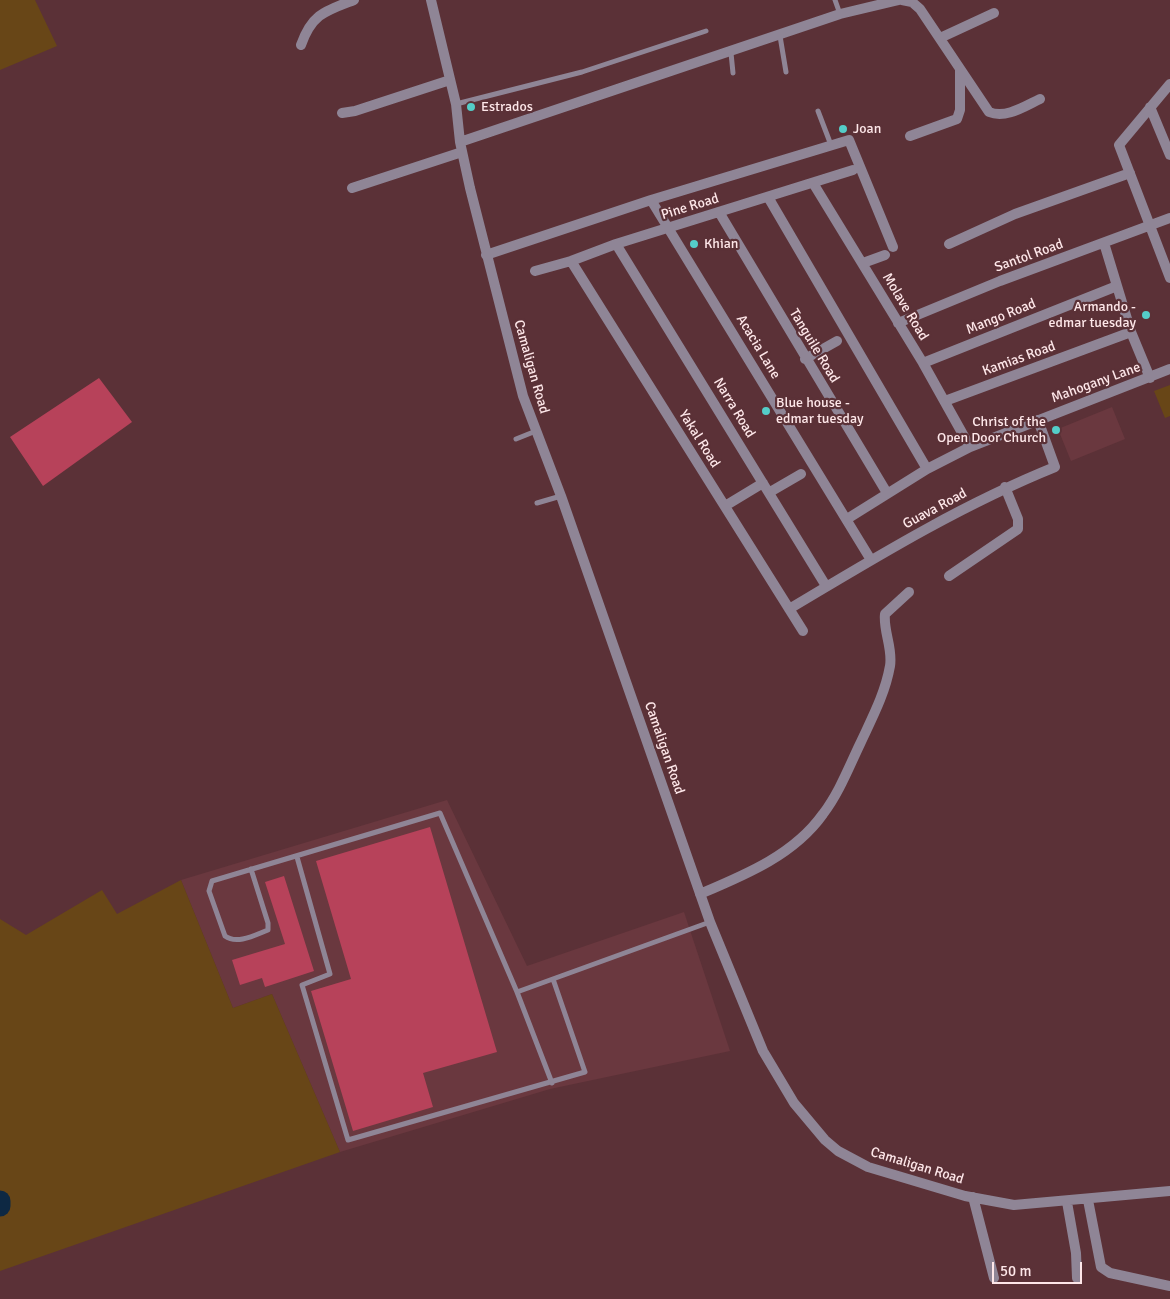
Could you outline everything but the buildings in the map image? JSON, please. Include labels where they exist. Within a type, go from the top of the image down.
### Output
[{"type":"street","points":[[301,45],[306,32],[316,17],[329,9],[354,0]]},
{"type":"street","name":"Camaligan Road","points":[[431,0],[456,104],[461,147],[522,396],[561,496],[710,922],[762,1051],[794,1103],[825,1140],[838,1151],[868,1167],[973,1197],[1014,1206],[1170,1191]]},
{"type":"street","points":[[352,188],[461,147],[840,14],[901,0],[912,2],[920,9],[989,112],[996,115],[1008,113],[1040,98]]},
{"type":"street","points":[[940,38],[994,13]]},
{"type":"street","points":[[910,136],[957,119],[960,110],[960,68]]},
{"type":"street","points":[[342,113],[356,111],[450,80]]},
{"type":"street","points":[[1170,84],[1119,145],[1170,275]]},
{"type":"street","points":[[1150,108],[1170,155]]},
{"type":"street","points":[[486,255],[651,200],[850,140],[889,251],[863,263]]},
{"type":"street","name":"Pine Road","points":[[535,270],[571,261],[616,244],[853,170]]},
{"type":"street","points":[[949,244],[1015,214],[1130,173]]},
{"type":"street","name":"Molave Road","points":[[813,183],[923,363],[970,447]]},
{"type":"street","points":[[768,197],[927,469]]},
{"type":"street","name":"Acacia Lane","points":[[651,200],[670,228],[871,560]]},
{"type":"street","name":"Tanguile Road","points":[[719,212],[886,493]]},
{"type":"street","name":"Santol Road","points":[[898,323],[1000,281],[1170,218]]},
{"type":"street","points":[[1104,243],[1131,332],[1150,378]]},
{"type":"street","name":"Narra Road","points":[[616,244],[826,586]]},
{"type":"street","name":"Yakal Road","points":[[571,261],[803,631]]},
{"type":"street","name":"Mango Road","points":[[923,363],[1117,286]]},
{"type":"street","name":"Kamias Road","points":[[945,401],[1131,332]]},
{"type":"street","points":[[805,359],[837,341]]},
{"type":"street","name":"Mahogany Lane","points":[[846,520],[886,493],[970,447],[1170,369]]},
{"type":"street","name":"Guava Road","points":[[789,608],[946,517],[1005,487],[1055,467],[1038,420]]},
{"type":"street","points":[[724,506],[801,474]]},
{"type":"street","points":[[949,576],[1018,529],[1018,520],[1005,487]]},
{"type":"street","points":[[700,894],[740,877],[786,851],[805,836],[823,814],[837,792],[884,694],[891,650],[885,614],[909,592]]},
{"type":"street","points":[[973,1197],[994,1278]]},
{"type":"street","points":[[1088,1200],[1101,1267],[1110,1273],[1170,1286]]},
{"type":"street","points":[[1067,1202],[1076,1253],[1077,1278]]},
{"type":"lane","points":[[835,0],[840,14]]},
{"type":"lane","points":[[456,104],[582,72],[706,31]]},
{"type":"lane","points":[[780,36],[786,72]]},
{"type":"lane","points":[[730,53],[734,73]]},
{"type":"lane","points":[[818,111],[831,146]]},
{"type":"lane","points":[[516,439],[536,431]]},
{"type":"lane","points":[[537,503],[561,496]]},
{"type":"lane","points":[[252,869],[268,923],[268,930],[237,941],[231,940],[225,936],[209,891],[212,881],[252,869],[298,856],[440,813],[516,992],[552,1083]]},
{"type":"lane","points":[[298,856],[330,974],[302,985],[348,1140],[585,1072],[553,979]]},
{"type":"lane","points":[[516,992],[710,922]]},
{"type":"shaded area","points":[[0,0],[35,0],[57,46],[0,70]]},
{"type":"shaded area","points":[[1170,385],[1170,416],[1165,418],[1154,391]]},
{"type":"shaded area","points":[[1112,407],[1125,439],[1071,461],[1058,429]]},
{"type":"shaded area","points":[[447,800],[527,966],[684,912],[730,1051],[550,1089],[340,1152],[272,994],[233,1008],[181,880]]},
{"type":"shaded area","points":[[181,880],[233,1008],[272,994],[340,1152],[0,1271],[0,919],[26,935],[102,890],[117,914]]},
{"type":"waterway","points":[[0,1201],[0,1206]]},
{"type":"place","name":"Estrados","points":[[471,107]]},
{"type":"place","name":"Joan","points":[[843,129]]},
{"type":"place","name":"Khian","points":[[694,244]]},
{"type":"place","name":"Armando - edmar tuesday","points":[[1146,315]]},
{"type":"place","name":"Blue house - edmar tuesday","points":[[766,411]]},
{"type":"place","name":"Christ of the Open Door Church","points":[[1056,430]]}]
